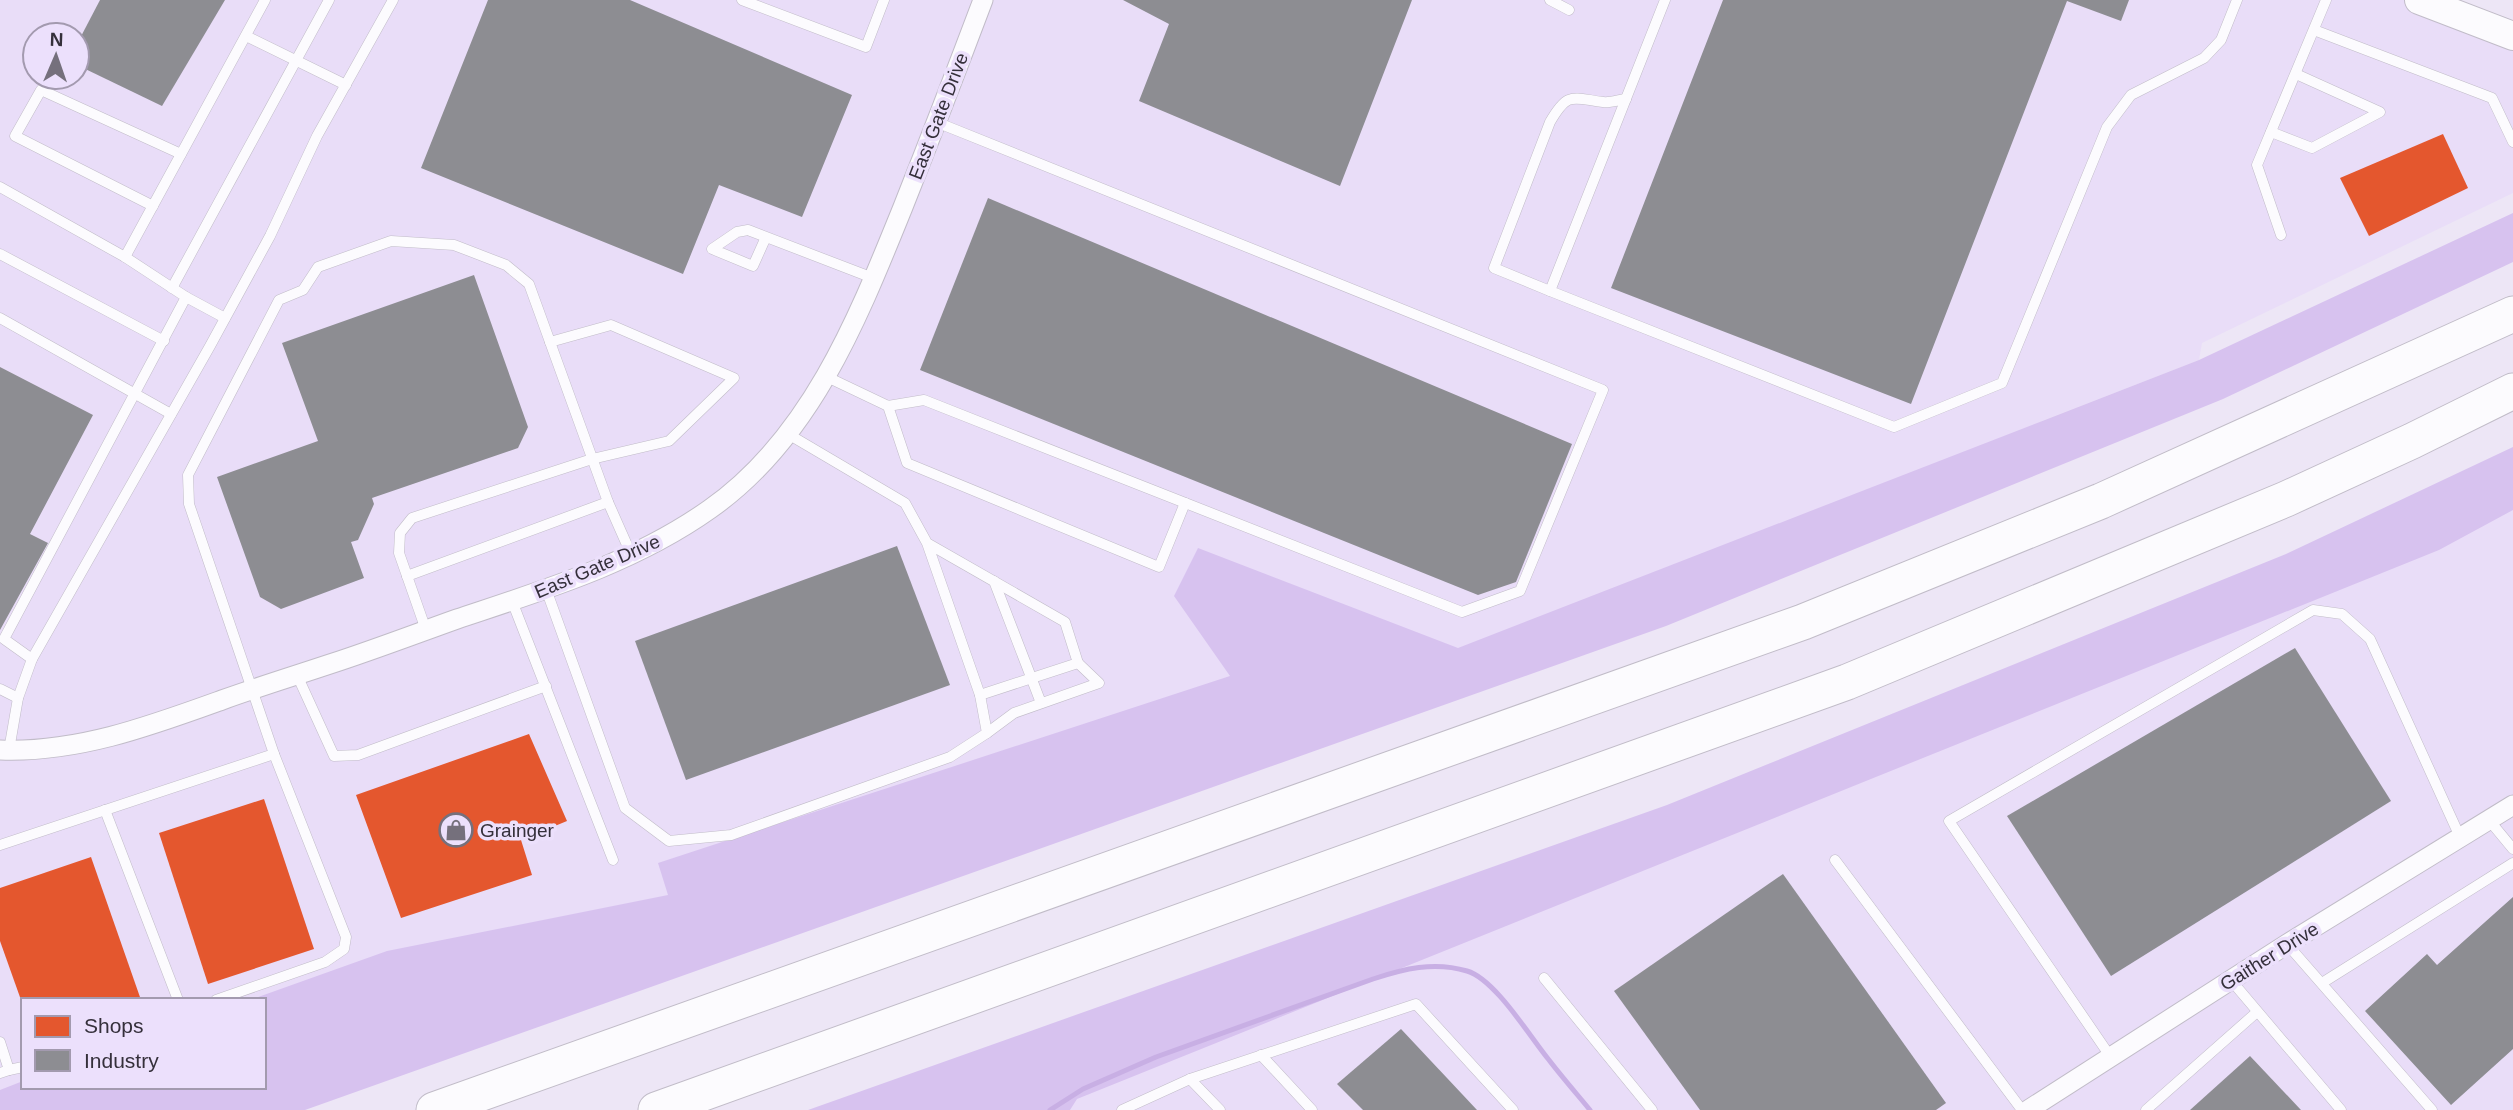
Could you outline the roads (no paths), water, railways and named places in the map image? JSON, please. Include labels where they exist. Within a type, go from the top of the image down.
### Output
[{"type":"highway","points":[[434,1110],[1803,622],[2101,500],[2513,314]]},
{"type":"highway","points":[[656,1110],[1847,682],[2286,499],[2513,391]]},
{"type":"street","name":"East Gate Drive","points":[[4,750],[41,750],[151,726],[546,589],[631,554],[710,509],[754,472],[788,434],[825,376],[873,278],[983,0]]},
{"type":"street","points":[[2419,0],[2513,36]]},
{"type":"street","name":"Gaither Drive","points":[[2025,1110],[2513,805]]},
{"type":"lane","points":[[125,257],[265,0]]},
{"type":"lane","points":[[172,288],[329,0]]},
{"type":"lane","points":[[4,750],[32,659],[270,236],[317,136],[393,0]]},
{"type":"lane","points":[[742,0],[866,47],[884,0]]},
{"type":"lane","points":[[1550,0],[1569,10]]},
{"type":"lane","points":[[1550,291],[1665,0]]},
{"type":"lane","points":[[1626,99],[1606,103],[1572,97],[1561,103],[1550,122],[1494,268],[1894,427],[2003,383],[2107,127],[2131,95],[2204,58],[2221,40],[2237,0]]},
{"type":"lane","points":[[2281,235],[2258,165],[2326,0]]},
{"type":"lane","points":[[2314,30],[2492,98],[2513,142]]},
{"type":"lane","points":[[246,36],[346,85]]},
{"type":"lane","points":[[2271,132],[2312,148],[2380,112],[2296,74]]},
{"type":"lane","points":[[153,206],[15,136],[41,90],[181,154]]},
{"type":"lane","points":[[825,376],[888,405],[924,400],[1462,612],[1520,592],[1603,390],[936,122]]},
{"type":"lane","points":[[0,187],[125,257],[186,297],[225,318]]},
{"type":"lane","points":[[766,237],[753,266],[712,249],[737,232],[748,230],[873,278]]},
{"type":"lane","points":[[222,998],[325,962],[344,949],[346,937],[275,754],[188,503],[188,475],[279,300],[303,290],[318,267],[391,242],[454,245],[506,265],[529,284],[608,502],[631,554]]},
{"type":"lane","points":[[0,254],[164,341]]},
{"type":"lane","points":[[32,659],[4,639],[186,297]]},
{"type":"lane","points":[[0,318],[171,414]]},
{"type":"lane","points":[[426,630],[399,553],[400,533],[412,519],[592,459],[669,441],[734,378],[611,325],[550,342]]},
{"type":"lane","points":[[888,405],[906,463],[1159,567],[1185,503]]},
{"type":"lane","points":[[788,434],[905,503],[926,543],[980,695],[987,733]]},
{"type":"lane","points":[[407,576],[608,502]]},
{"type":"lane","points":[[546,589],[625,808],[669,841],[730,835],[950,757],[1014,713],[1098,683],[1078,663],[1065,622],[926,543]]},
{"type":"lane","points":[[994,581],[1041,703]]},
{"type":"lane","points":[[512,601],[613,860]]},
{"type":"lane","points":[[2110,1056],[1949,821],[2313,610],[2342,614],[2370,639],[2460,837]]},
{"type":"lane","points":[[980,695],[1078,663]]},
{"type":"lane","points":[[297,675],[334,755],[358,755],[546,686]]},
{"type":"lane","points":[[0,689],[19,698]]},
{"type":"lane","points":[[0,845],[275,754]]},
{"type":"lane","points":[[105,810],[177,998]]},
{"type":"lane","points":[[2489,820],[2513,849]]},
{"type":"lane","points":[[1835,860],[2025,1110]]},
{"type":"lane","points":[[2322,983],[2513,863]]},
{"type":"lane","points":[[2287,944],[2431,1110]]},
{"type":"lane","points":[[1544,978],[1652,1110]]},
{"type":"lane","points":[[2231,979],[2341,1110]]},
{"type":"lane","points":[[1122,1110],[1190,1079],[1416,1004],[1513,1110]]},
{"type":"lane","points":[[2146,1110],[2257,1012]]},
{"type":"lane","points":[[0,1042],[5,1071]]},
{"type":"lane","points":[[1261,1055],[1312,1110]]},
{"type":"lane","points":[[1190,1079],[1220,1110]]},
{"type":"waterway","points":[[1050,1110],[1083,1089],[1156,1057],[1373,979],[1407,969],[1431,966],[1467,971],[1489,985],[1590,1110]]},
{"type":"place","name":"Grainger","points":[[456,830]]}]
